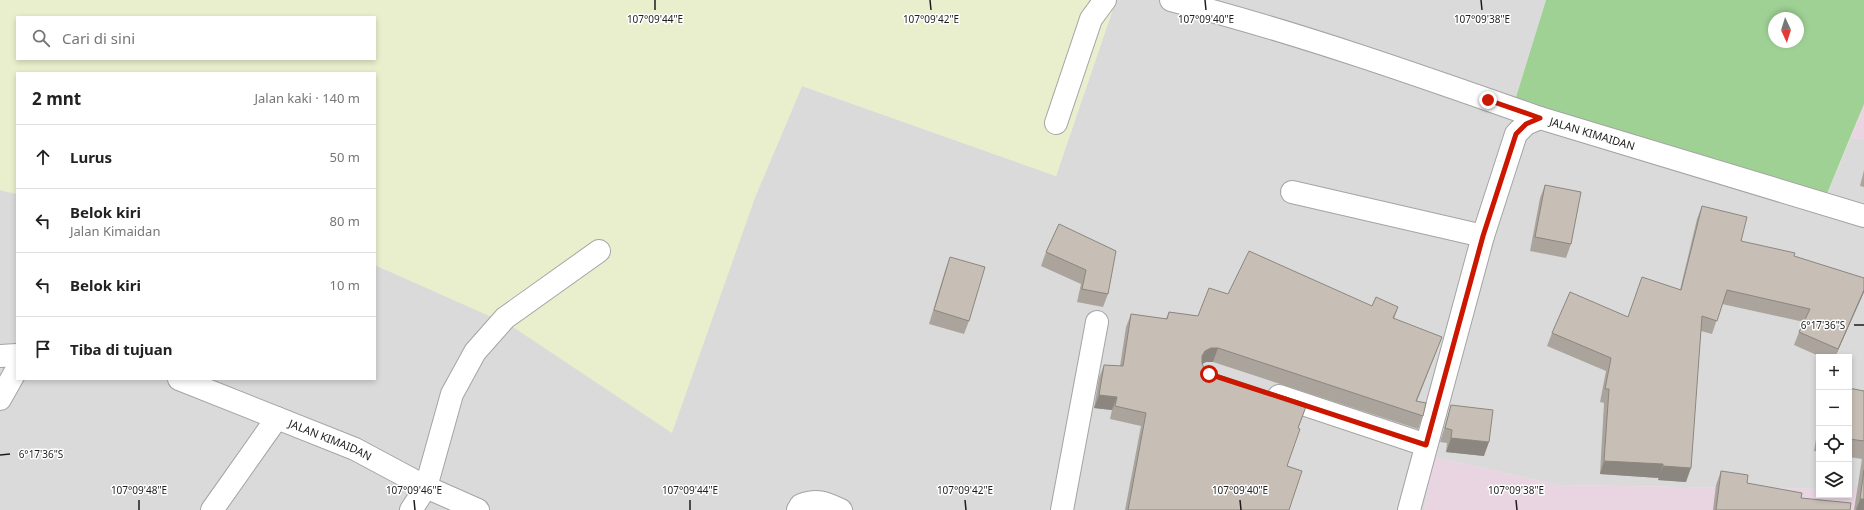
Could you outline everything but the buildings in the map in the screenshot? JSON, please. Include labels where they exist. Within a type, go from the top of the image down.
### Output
[{"type":"street","points":[[1056,123],[1091,19],[1105,0]]},
{"type":"street","points":[[1171,0],[1236,16],[1328,44],[1540,118]]},
{"type":"street","name":"JALAN KIMAIDAN","points":[[1409,510],[1483,236],[1516,134],[1526,124],[1540,118],[1864,216]]},
{"type":"street","points":[[1292,192],[1483,236]]},
{"type":"street","points":[[411,510],[426,487],[452,394],[475,352],[505,318],[599,251]]},
{"type":"street","points":[[1062,510],[1097,322]]},
{"type":"street","points":[[0,356],[16,356]]},
{"type":"street","points":[[0,400],[16,371]]},
{"type":"street","name":"JALAN KIMAIDAN","points":[[181,380],[355,449],[426,487],[478,510]]},
{"type":"street","points":[[1262,391],[1426,445]]},
{"type":"street","points":[[212,510],[277,418]]},
{"type":"street","points":[[798,510],[801,505],[812,501],[824,503],[841,510]]},
{"type":"shaded area","points":[[1116,0],[1546,0],[1511,112],[1819,213],[1851,137],[1864,139],[1864,490],[1852,490],[1852,354],[1816,354],[1816,489],[1558,485],[1434,457],[1424,510],[0,510],[0,190],[16,194],[16,380],[376,380],[376,265],[510,325],[756,195],[802,86],[1056,176]]},
{"type":"shaded area","points":[[1864,104],[1864,139],[1851,137]]},
{"type":"shaded area","points":[[1434,457],[1558,485],[1816,489],[1816,498],[1852,498],[1852,490],[1864,490],[1864,510],[1424,510]]},
{"type":"green space","points":[[0,0],[1116,0],[1056,176],[802,86],[756,195],[672,433],[510,325],[376,265],[376,72],[16,72],[16,194],[0,190]]},
{"type":"green space","points":[[1546,0],[1864,0],[1864,104],[1819,213],[1511,113]]},
{"type":"route","points":[[1209,374],[1426,445],[1483,236],[1516,134],[1526,124],[1540,118],[1488,100]]}]
